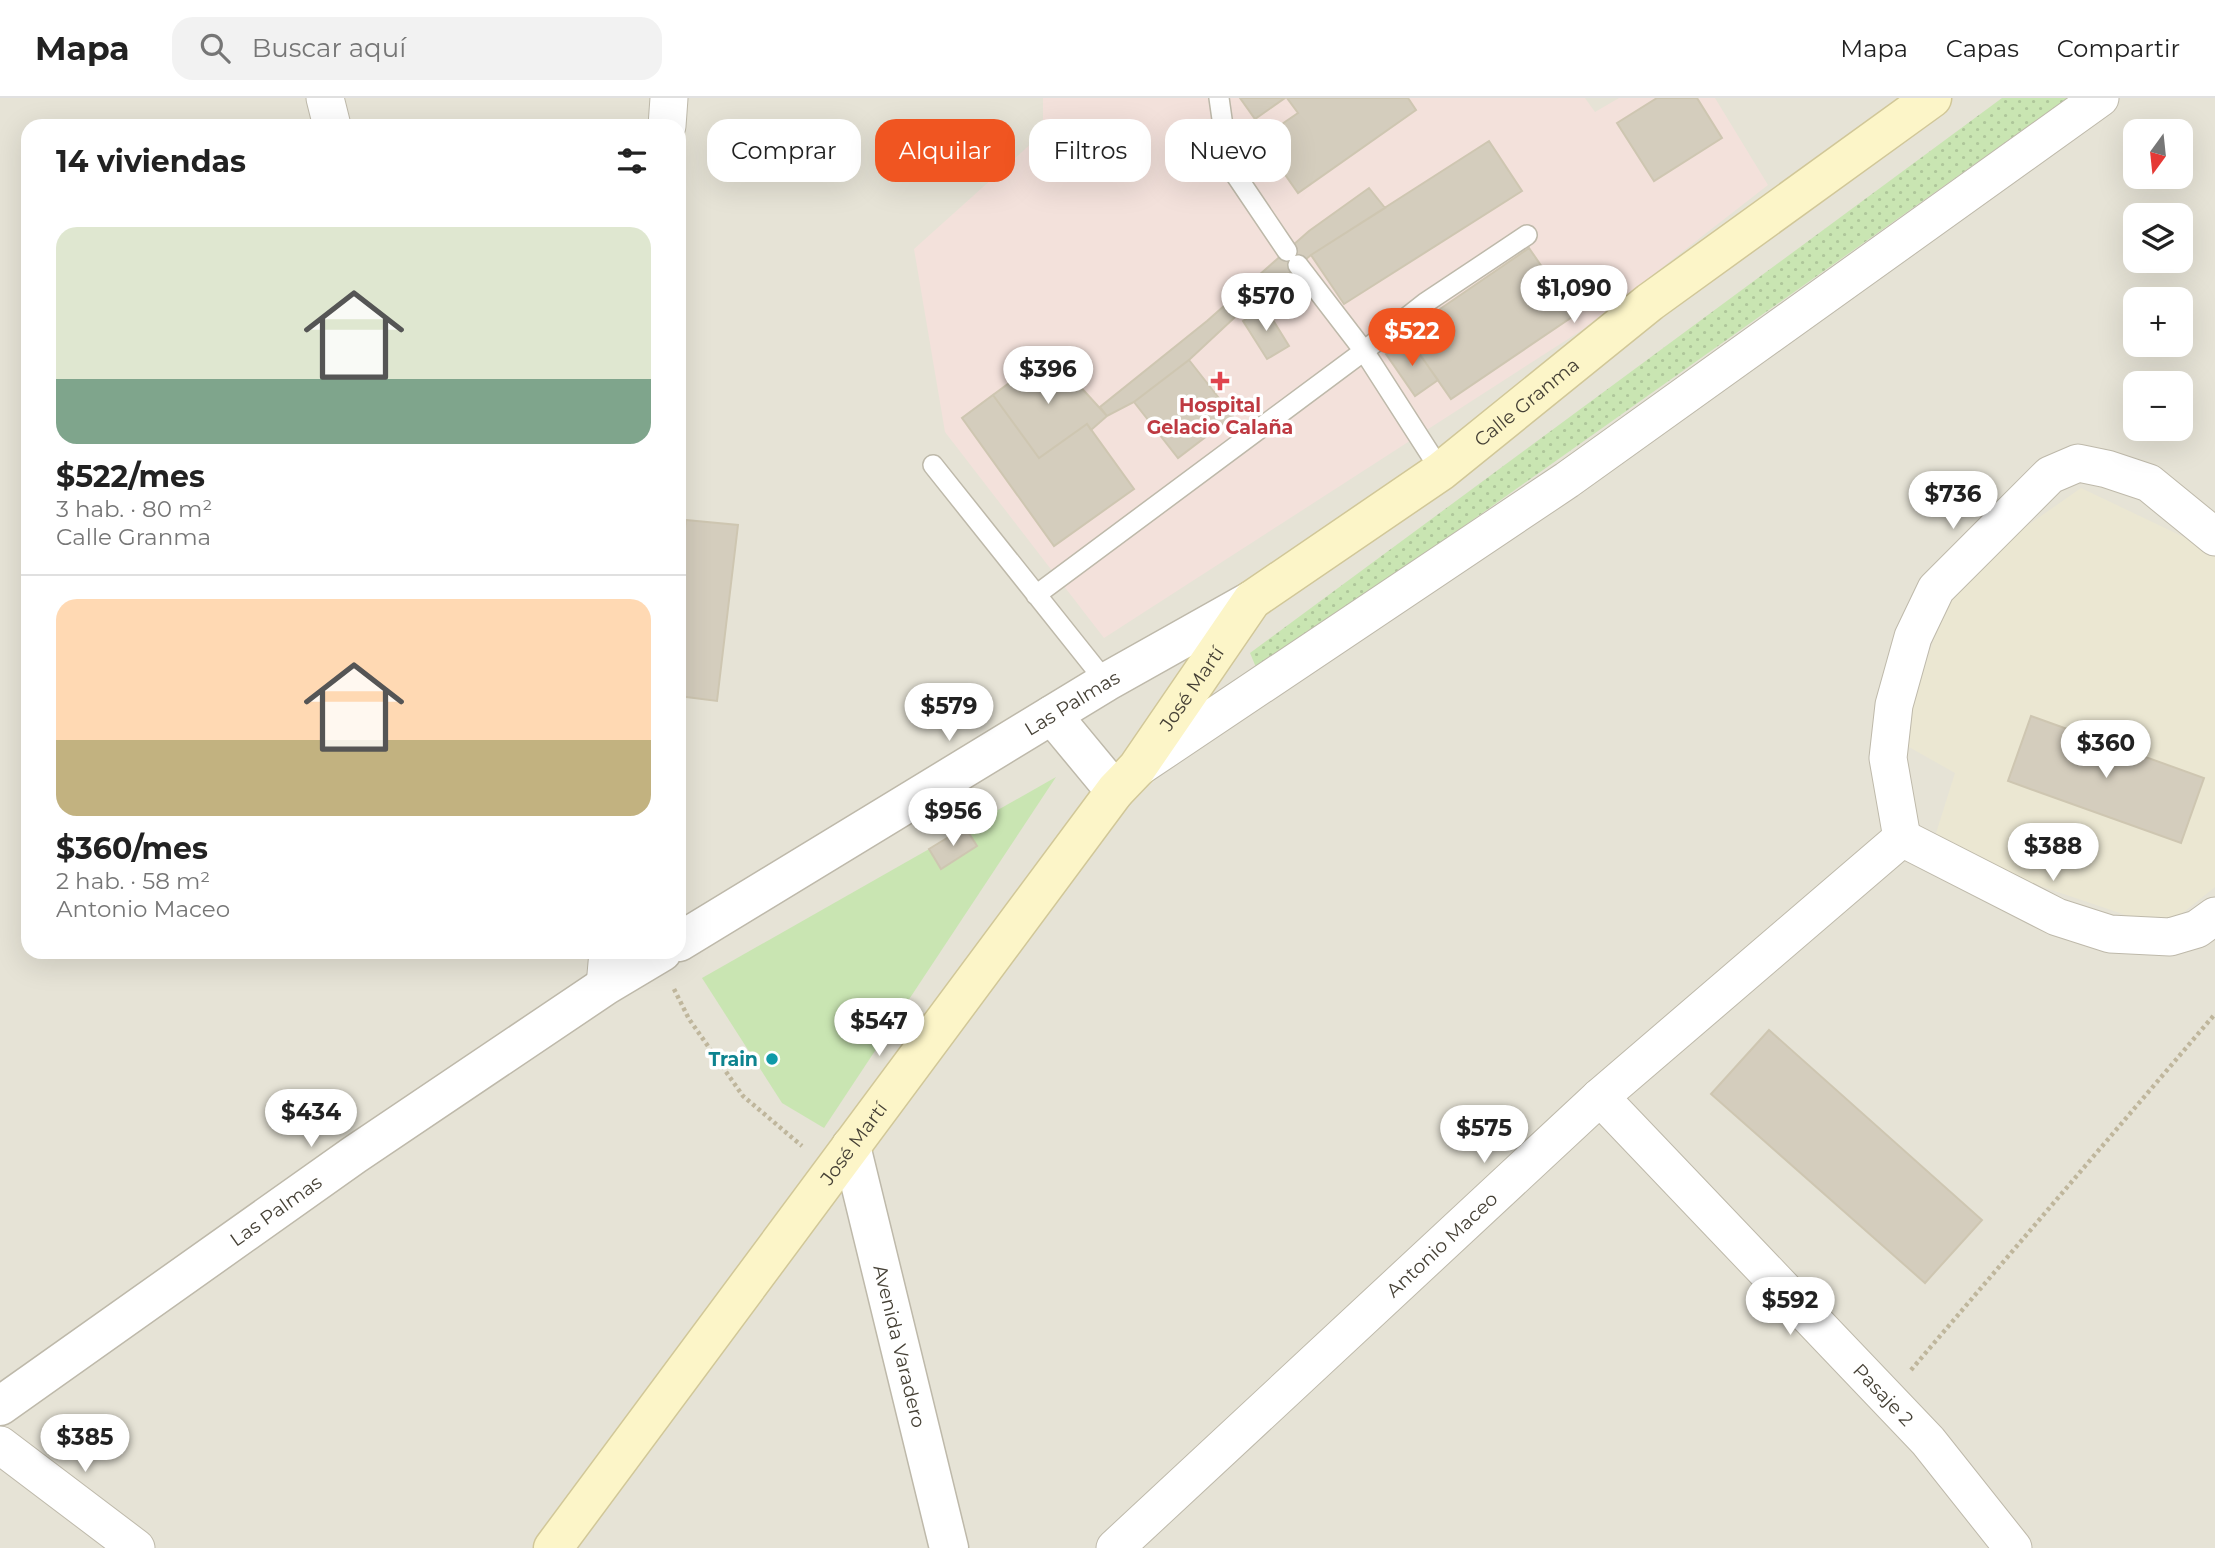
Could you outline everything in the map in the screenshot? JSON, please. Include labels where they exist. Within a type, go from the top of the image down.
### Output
[{"type":"main road","name":"Calle Granma","points":[[1252,600],[1441,471],[1650,302],[1932,98]]},
{"type":"main road","name":"José Martí","points":[[552,1548],[1126,779],[1252,600]]},
{"type":"street","points":[[325,98],[330,119]]},
{"type":"street","points":[[668,119],[669,98]]},
{"type":"street","points":[[1052,715],[1126,779],[1567,480],[2100,98]]},
{"type":"street","points":[[2215,537],[2149,483],[2107,469],[2077,463],[2050,475],[1936,589],[1913,637],[1894,705],[1888,758],[1902,838],[2057,917],[2110,934],[2170,937],[2196,929],[2215,916]]},
{"type":"street","name":"Las Palmas","points":[[686,937],[1106,682],[1252,600]]},
{"type":"street","name":"Antonio Maceo","points":[[1115,1548],[1600,1097],[1902,838]]},
{"type":"street","name":"Las Palmas","points":[[0,1406],[354,1155],[606,969],[636,959]]},
{"type":"street","name":"Pasaje 2","points":[[1600,1097],[1888,1397],[1928,1441],[2013,1548]]},
{"type":"street","name":"Avenida Varadero","points":[[841,1159],[949,1548]]},
{"type":"street","points":[[0,1445],[136,1548]]},
{"type":"lane","points":[[1219,98],[1227,154],[1233,171],[1292,258],[1364,351],[1441,471]]},
{"type":"lane","points":[[1036,594],[1425,303],[1527,235]]},
{"type":"lane","points":[[933,464],[1106,682]]},
{"type":"path","points":[[669,959],[689,1019],[743,1096],[841,1159]]},
{"type":"path","points":[[1888,1397],[2215,1014]]},
{"type":"shaded area","points":[[0,98],[2215,98],[2215,1548],[0,1548]]},
{"type":"shaded area","name":"Hospital Gelacio Calaña","points":[[1043,98],[1585,98],[1595,112],[1619,98],[1715,98],[1768,185],[1582,330],[1104,638],[945,432],[914,249],[989,182],[1015,182],[1015,158],[1029,146],[1029,182],[1151,182],[1151,119],[1043,119]]},
{"type":"shaded area","points":[[2081,488],[2211,550],[2215,555],[2215,887],[2164,928],[1931,849],[1955,773],[1900,742],[1944,608],[2014,535]]},
{"type":"green space","points":[[2002,98],[2068,98],[1258,672],[1250,653]]},
{"type":"green space","points":[[1056,777],[824,1128],[782,1103],[702,978]]},
{"type":"building","points":[[1240,98],[1285,98],[1255,119]]},
{"type":"building","points":[[1287,98],[1408,98],[1416,110],[1298,193],[1290,182],[1289,119],[1298,113]]},
{"type":"building","points":[[1657,98],[1697,98],[1722,138],[1654,181],[1617,123]]},
{"type":"building","points":[[1489,141],[1522,191],[1344,304],[1311,255]]},
{"type":"building","points":[[1369,188],[1385,208],[1311,255],[1234,318],[1189,360],[1134,402],[1107,416],[1100,407],[1207,321],[1309,231]]},
{"type":"building","points":[[1529,248],[1575,315],[1451,399],[1405,333]]},
{"type":"building","points":[[1265,307],[1289,346],[1267,359],[1243,321]]},
{"type":"building","points":[[1410,341],[1438,380],[1415,396],[1386,354]]},
{"type":"building","points":[[1040,360],[1046,369],[1057,361],[1107,416],[1091,430],[1087,424],[1039,458],[993,395]]},
{"type":"building","points":[[1189,360],[1233,416],[1178,458],[1134,402]]},
{"type":"building","points":[[993,395],[1039,458],[1087,424],[1134,489],[1054,546],[962,418]]},
{"type":"building","points":[[686,520],[738,525],[717,701],[686,697]]},
{"type":"building","points":[[2031,716],[2204,778],[2181,843],[2008,781]]},
{"type":"building","points":[[965,827],[977,846],[941,869],[929,849]]},
{"type":"building","points":[[1769,1030],[1982,1220],[1925,1283],[1711,1094]]},
{"type":"place","name":"Hospital Gelacio Calaña","points":[[1220,381]]},
{"type":"place","name":"Train","points":[[772,1059]]}]
